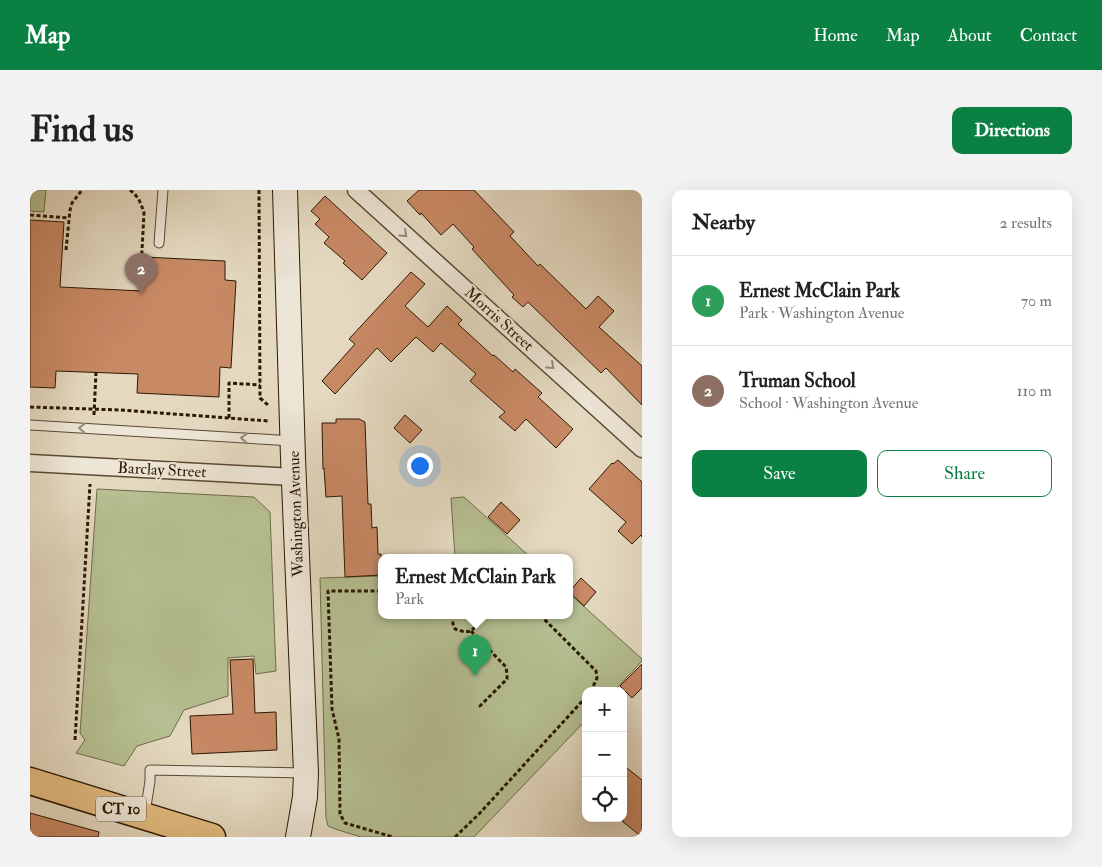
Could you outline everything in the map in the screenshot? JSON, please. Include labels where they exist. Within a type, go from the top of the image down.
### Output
[{"type":"main road","name":"Washington Avenue","points":[[285,190],[306,773],[306,797],[298,837]]},
{"type":"main road","name":"CT 10","points":[[30,781],[212,837]]},
{"type":"street","name":"Morris Street","points":[[356,190],[374,196],[642,448]]},
{"type":"street","name":"Barclay Street","points":[[30,464],[294,477]]},
{"type":"lane","points":[[159,243],[163,190]]},
{"type":"lane","points":[[30,425],[293,441]]},
{"type":"lane","points":[[144,817],[150,770],[306,773]]},
{"type":"path","points":[[66,250],[72,203],[82,190]]},
{"type":"path","points":[[130,190],[136,195],[144,213],[141,268]]},
{"type":"path","points":[[30,407],[120,410],[269,420],[268,405],[260,398],[259,190]]},
{"type":"path","points":[[30,215],[69,218]]},
{"type":"path","points":[[93,429],[96,372]]},
{"type":"path","points":[[228,418],[229,383],[260,385]]},
{"type":"path","points":[[75,740],[91,467]]},
{"type":"path","points":[[378,591],[328,591],[332,709],[339,739],[340,814],[346,823],[393,837]]},
{"type":"path","points":[[452,619],[455,629],[465,632],[471,631],[482,619]]},
{"type":"path","points":[[544,619],[596,671],[597,678],[593,687]]},
{"type":"path","points":[[471,631],[506,667],[508,674],[507,679],[480,706],[483,708]]},
{"type":"path","points":[[455,837],[479,814],[582,701]]},
{"type":"green space","points":[[30,190],[46,190],[44,212],[30,211]]},
{"type":"green space","points":[[97,489],[254,497],[270,512],[276,671],[256,674],[254,656],[228,658],[228,696],[184,710],[170,736],[137,746],[124,766],[76,753],[85,740],[80,733]]},
{"type":"green space","points":[[464,497],[527,554],[455,554],[451,498]]},
{"type":"green space","points":[[378,576],[378,619],[573,619],[573,597],[642,659],[618,687],[582,687],[582,724],[474,837],[361,837],[328,826],[326,818],[320,578]]},
{"type":"building","points":[[419,190],[474,190],[514,232],[510,236],[538,266],[540,264],[586,309],[598,296],[614,311],[599,327],[642,366],[642,405],[606,368],[601,373],[528,302],[523,307],[512,297],[514,295],[472,249],[474,247],[453,224],[441,235],[421,213],[420,215],[407,201]]},
{"type":"building","points":[[325,196],[387,253],[362,280],[343,263],[345,261],[324,243],[329,237],[315,224],[320,219],[311,211]]},
{"type":"building","points":[[30,220],[64,222],[60,287],[142,291],[144,257],[225,261],[225,280],[236,281],[231,368],[220,367],[219,397],[137,393],[138,374],[56,371],[55,388],[30,387]]},
{"type":"building","points":[[411,272],[425,284],[405,306],[428,327],[447,306],[462,320],[458,324],[493,356],[513,372],[515,369],[542,393],[538,397],[573,429],[556,448],[526,419],[515,431],[499,417],[505,412],[470,381],[476,374],[441,343],[433,352],[416,337],[391,362],[377,348],[335,394],[322,381],[355,344],[349,339]]},
{"type":"building","points":[[405,415],[422,430],[410,443],[394,428]]},
{"type":"building","points":[[336,419],[359,419],[365,422],[368,504],[371,504],[372,528],[377,527],[378,575],[345,577],[342,496],[326,497],[323,469],[322,423],[336,423]]},
{"type":"building","points":[[618,460],[642,482],[642,537],[641,535],[632,544],[618,531],[626,522],[589,489],[612,463]]},
{"type":"building","points":[[501,502],[520,520],[507,534],[488,517]]},
{"type":"building","points":[[581,578],[596,592],[584,606],[573,596],[573,587]]},
{"type":"building","points":[[253,659],[255,713],[276,712],[277,750],[192,754],[190,716],[233,714],[230,660]]},
{"type":"building","points":[[642,664],[642,688],[632,698],[627,693],[627,687],[620,686]]},
{"type":"building","points":[[627,768],[642,780],[642,837],[623,822],[627,822]]},
{"type":"building","points":[[30,813],[99,832],[98,837],[30,837]]},
{"type":"place","name":"Truman School","points":[[141,294]]},
{"type":"place","name":"Ernest McClain Park","points":[[475,676]]}]
